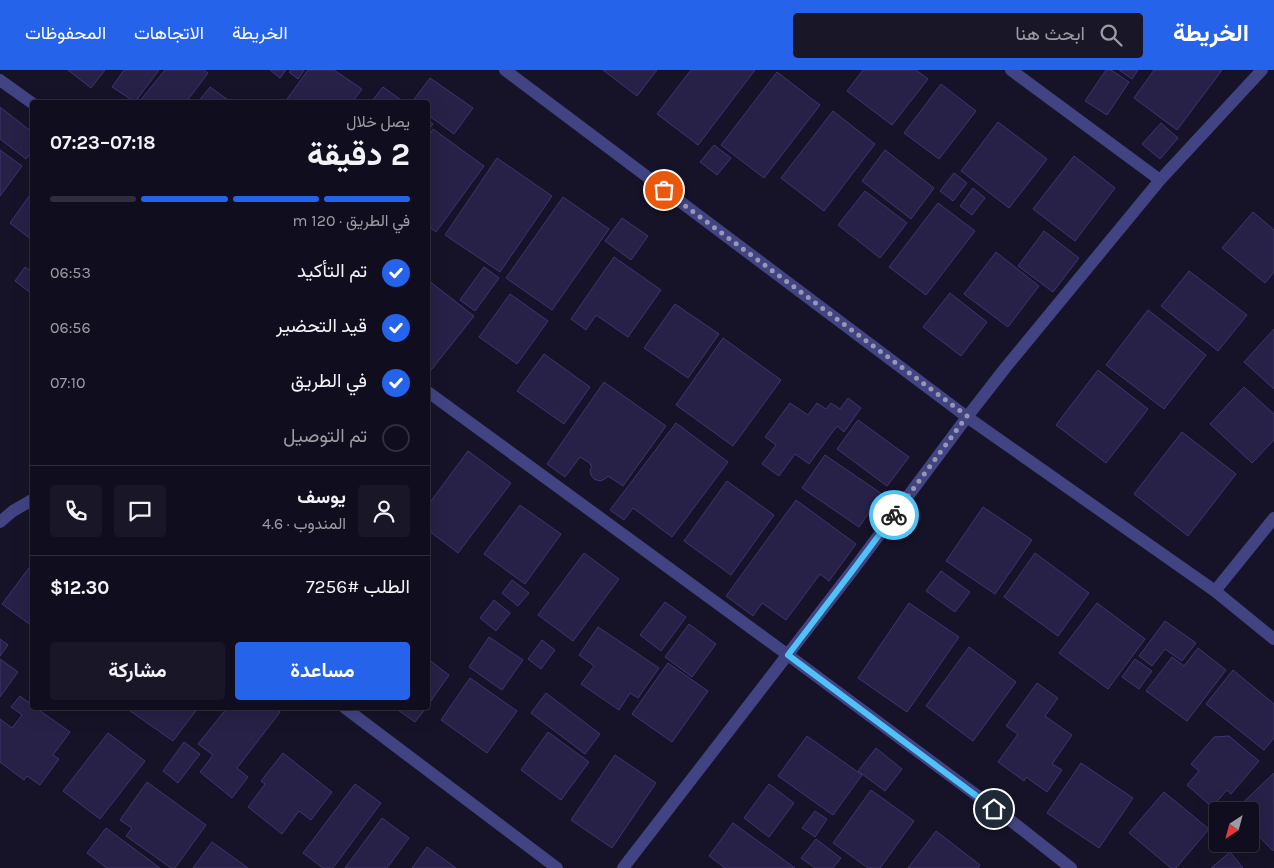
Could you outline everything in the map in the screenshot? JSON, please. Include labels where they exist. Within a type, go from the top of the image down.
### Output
[{"type":"street","points":[[505,70],[967,416],[1215,591],[1274,639]]},
{"type":"street","points":[[1011,70],[1160,180]]},
{"type":"street","points":[[623,868],[859,562],[1006,366],[1160,180],[1262,70]]},
{"type":"street","points":[[0,80],[30,102]]},
{"type":"street","points":[[430,393],[788,655],[1071,868]]},
{"type":"street","points":[[0,522],[12,511],[30,501]]},
{"type":"street","points":[[1215,591],[1274,518]]},
{"type":"street","points":[[349,710],[557,868]]},
{"type":"building","points":[[68,70],[105,70],[91,88]]},
{"type":"building","points":[[124,70],[159,70],[136,100],[132,100],[112,87]]},
{"type":"building","points":[[165,70],[204,70],[208,73],[188,100],[141,100]]},
{"type":"building","points":[[270,70],[286,70],[280,78]]},
{"type":"building","points":[[291,70],[304,70],[298,79],[289,72]]},
{"type":"building","points":[[308,70],[334,70],[362,89],[354,100],[286,100]]},
{"type":"building","points":[[603,70],[657,70],[637,96]]},
{"type":"building","points":[[691,70],[755,70],[698,145],[657,114]]},
{"type":"building","points":[[863,70],[916,70],[928,79],[892,125],[847,91]]},
{"type":"building","points":[[1106,70],[1111,70],[1129,82],[1107,115],[1085,101]]},
{"type":"building","points":[[1119,70],[1138,70],[1132,79]]},
{"type":"building","points":[[1154,70],[1222,70],[1177,130],[1134,98]]},
{"type":"building","points":[[777,72],[820,105],[764,178],[721,145]]},
{"type":"building","points":[[430,78],[473,108],[454,134],[430,116],[430,100],[414,100]]},
{"type":"building","points":[[941,84],[976,111],[939,159],[904,133]]},
{"type":"building","points":[[210,87],[228,100],[200,100]]},
{"type":"building","points":[[383,87],[401,100],[373,100]]},
{"type":"building","points":[[0,107],[30,130],[30,154],[26,159],[0,139]]},
{"type":"building","points":[[833,111],[875,144],[824,211],[781,178]]},
{"type":"building","points":[[998,122],[1047,159],[1009,208],[961,171]]},
{"type":"building","points":[[1161,123],[1178,138],[1160,159],[1142,144]]},
{"type":"building","points":[[433,129],[484,166],[436,232],[430,228],[430,134]]},
{"type":"building","points":[[714,145],[731,158],[717,175],[700,162]]},
{"type":"building","points":[[0,150],[22,166],[0,196]]},
{"type":"building","points":[[885,150],[934,188],[911,219],[862,181]]},
{"type":"building","points":[[1074,156],[1115,188],[1075,241],[1033,209]]},
{"type":"building","points":[[497,158],[552,196],[500,272],[445,235]]},
{"type":"building","points":[[954,173],[967,183],[953,201],[940,191]]},
{"type":"building","points":[[973,188],[985,198],[972,215],[960,206]]},
{"type":"building","points":[[865,191],[907,223],[880,258],[838,225]]},
{"type":"building","points":[[30,195],[30,238],[10,223]]},
{"type":"building","points":[[563,197],[609,229],[552,310],[506,278]]},
{"type":"building","points":[[938,203],[975,231],[926,295],[889,267]]},
{"type":"building","points":[[1253,212],[1274,230],[1274,272],[1265,283],[1222,248]]},
{"type":"building","points":[[622,218],[648,236],[631,260],[605,241]]},
{"type":"building","points":[[1044,231],[1079,258],[1053,292],[1018,266]]},
{"type":"building","points":[[996,252],[1039,286],[1008,327],[964,294]]},
{"type":"building","points":[[614,257],[661,290],[628,337],[596,315],[586,330],[571,319]]},
{"type":"building","points":[[25,267],[30,271],[30,292],[15,281]]},
{"type":"building","points":[[484,267],[499,278],[475,311],[460,300]]},
{"type":"building","points":[[1189,271],[1247,315],[1218,351],[1161,306]]},
{"type":"building","points":[[430,282],[474,316],[430,371]]},
{"type":"building","points":[[950,293],[987,322],[961,356],[923,327]]},
{"type":"building","points":[[510,294],[548,321],[517,364],[479,337]]},
{"type":"building","points":[[675,304],[719,334],[688,378],[644,348]]},
{"type":"building","points":[[1148,310],[1206,355],[1164,409],[1106,365]]},
{"type":"building","points":[[1274,329],[1274,389],[1244,362]]},
{"type":"building","points":[[723,338],[781,380],[733,446],[676,405]]},
{"type":"building","points":[[544,354],[590,387],[564,424],[517,391]]},
{"type":"building","points":[[1098,370],[1148,409],[1106,463],[1056,425]]},
{"type":"building","points":[[604,382],[666,426],[623,486],[608,476],[600,481],[594,479],[591,475],[591,464],[580,457],[565,477],[547,464]]},
{"type":"building","points":[[1244,387],[1274,414],[1274,440],[1252,463],[1210,424]]},
{"type":"building","points":[[848,398],[861,408],[844,432],[837,426],[809,464],[795,454],[779,476],[762,464],[776,445],[765,437],[790,403],[808,415],[817,403],[826,409],[831,403],[840,409]]},
{"type":"building","points":[[858,420],[909,457],[887,486],[837,449]]},
{"type":"building","points":[[676,423],[728,462],[672,537],[633,508],[624,520],[610,510]]},
{"type":"building","points":[[1182,432],[1236,474],[1188,536],[1134,494]]},
{"type":"building","points":[[468,451],[511,483],[458,553],[430,532],[430,502]]},
{"type":"building","points":[[825,455],[882,494],[859,527],[802,488]]},
{"type":"building","points":[[727,481],[774,515],[731,575],[684,541]]},
{"type":"building","points":[[796,500],[856,544],[829,581],[820,574],[786,620],[762,603],[753,616],[726,596]]},
{"type":"building","points":[[520,505],[561,534],[525,584],[484,554]]},
{"type":"building","points":[[983,507],[1032,540],[995,594],[946,561]]},
{"type":"building","points":[[584,553],[619,579],[573,641],[538,615]]},
{"type":"building","points":[[1035,553],[1089,593],[1058,636],[1004,597]]},
{"type":"building","points":[[30,567],[30,625],[2,604]]},
{"type":"building","points":[[941,571],[970,592],[955,612],[926,591]]},
{"type":"building","points":[[512,580],[529,593],[518,606],[502,593]]},
{"type":"building","points":[[494,600],[510,613],[496,631],[480,618]]},
{"type":"building","points":[[665,602],[686,617],[661,651],[640,635]]},
{"type":"building","points":[[909,603],[959,637],[907,712],[858,678]]},
{"type":"building","points":[[1097,603],[1145,639],[1108,689],[1059,653]]},
{"type":"building","points":[[1165,621],[1196,643],[1182,661],[1165,649],[1152,666],[1139,656]]},
{"type":"building","points":[[689,624],[716,644],[692,677],[665,657]]},
{"type":"building","points":[[598,627],[659,668],[638,698],[630,693],[619,710],[581,684],[594,666],[579,655]]},
{"type":"building","points":[[489,637],[523,660],[502,690],[469,667]]},
{"type":"building","points":[[0,639],[8,645],[0,656]]},
{"type":"building","points":[[542,640],[555,650],[541,669],[528,659]]},
{"type":"building","points":[[969,647],[1016,682],[973,741],[926,706]]},
{"type":"building","points":[[1198,648],[1226,670],[1187,721],[1146,691],[1172,657],[1184,666]]},
{"type":"building","points":[[0,659],[18,672],[0,697]]},
{"type":"building","points":[[1135,659],[1152,671],[1139,689],[1122,677]]},
{"type":"building","points":[[430,661],[449,675],[430,702]]},
{"type":"building","points":[[668,663],[708,691],[672,742],[632,714]]},
{"type":"building","points":[[1233,670],[1274,704],[1274,738],[1264,750],[1206,704]]},
{"type":"building","points":[[470,678],[517,711],[487,753],[441,720]]},
{"type":"building","points":[[1037,683],[1058,698],[1045,716],[1072,735],[1052,764],[1062,770],[1047,792],[1026,777],[1024,781],[998,762],[1018,734],[1006,726]]},
{"type":"building","points":[[546,693],[600,734],[585,754],[531,713]]},
{"type":"building","points":[[20,696],[30,704],[30,710],[39,710],[70,732],[53,755],[59,759],[40,785],[27,776],[24,780],[0,762],[0,719],[12,728],[22,715],[11,707]]},
{"type":"building","points":[[129,710],[196,710],[173,741]]},
{"type":"building","points":[[225,710],[277,710],[280,712],[237,768],[248,777],[232,798],[200,772],[213,755],[198,744]]},
{"type":"building","points":[[398,710],[424,710],[415,722]]},
{"type":"building","points":[[548,732],[589,762],[561,800],[521,770]]},
{"type":"building","points":[[108,733],[145,761],[100,819],[63,791]]},
{"type":"building","points":[[807,736],[862,775],[833,815],[778,776]]},
{"type":"building","points":[[1229,736],[1259,761],[1231,794],[1227,790],[1216,802],[1209,802],[1209,804],[1187,785],[1199,771],[1191,764],[1214,737]]},
{"type":"building","points":[[184,742],[200,754],[178,783],[163,771]]},
{"type":"building","points":[[876,748],[902,769],[885,791],[858,771]]},
{"type":"building","points":[[283,753],[332,792],[311,820],[299,811],[282,834],[248,807],[265,784],[261,781]]},
{"type":"building","points":[[615,755],[656,783],[612,848],[571,820]]},
{"type":"building","points":[[1081,763],[1133,798],[1099,848],[1047,813]]},
{"type":"building","points":[[1274,773],[1273,851],[1259,836],[1259,802],[1243,802]]},
{"type":"building","points":[[147,782],[206,825],[175,868],[171,868],[126,836],[132,828],[120,820]]},
{"type":"building","points":[[355,784],[381,803],[333,868],[323,868],[303,853]]},
{"type":"building","points":[[769,784],[794,803],[769,837],[744,818]]},
{"type":"building","points":[[871,790],[914,821],[880,868],[868,868],[833,843]]},
{"type":"building","points":[[1164,792],[1209,829],[1176,868],[1171,868],[1129,833]]},
{"type":"building","points":[[815,811],[827,819],[815,837],[802,828]]},
{"type":"building","points":[[382,818],[409,838],[387,868],[345,868]]},
{"type":"building","points":[[733,823],[795,868],[725,868],[709,856]]},
{"type":"building","points":[[106,828],[160,868],[107,868],[87,853]]},
{"type":"building","points":[[936,831],[980,865],[978,868],[908,868]]},
{"type":"building","points":[[816,839],[841,858],[833,868],[815,868],[801,858]]},
{"type":"building","points":[[212,842],[248,868],[193,868]]},
{"type":"building","points":[[427,847],[456,868],[412,868]]},
{"type":"building","points":[[1230,852],[1243,868],[1211,868]]},
{"type":"way so far","points":[[664,190],[967,416],[894,515]]},
{"type":"route","points":[[894,515],[788,655],[994,809]]}]
